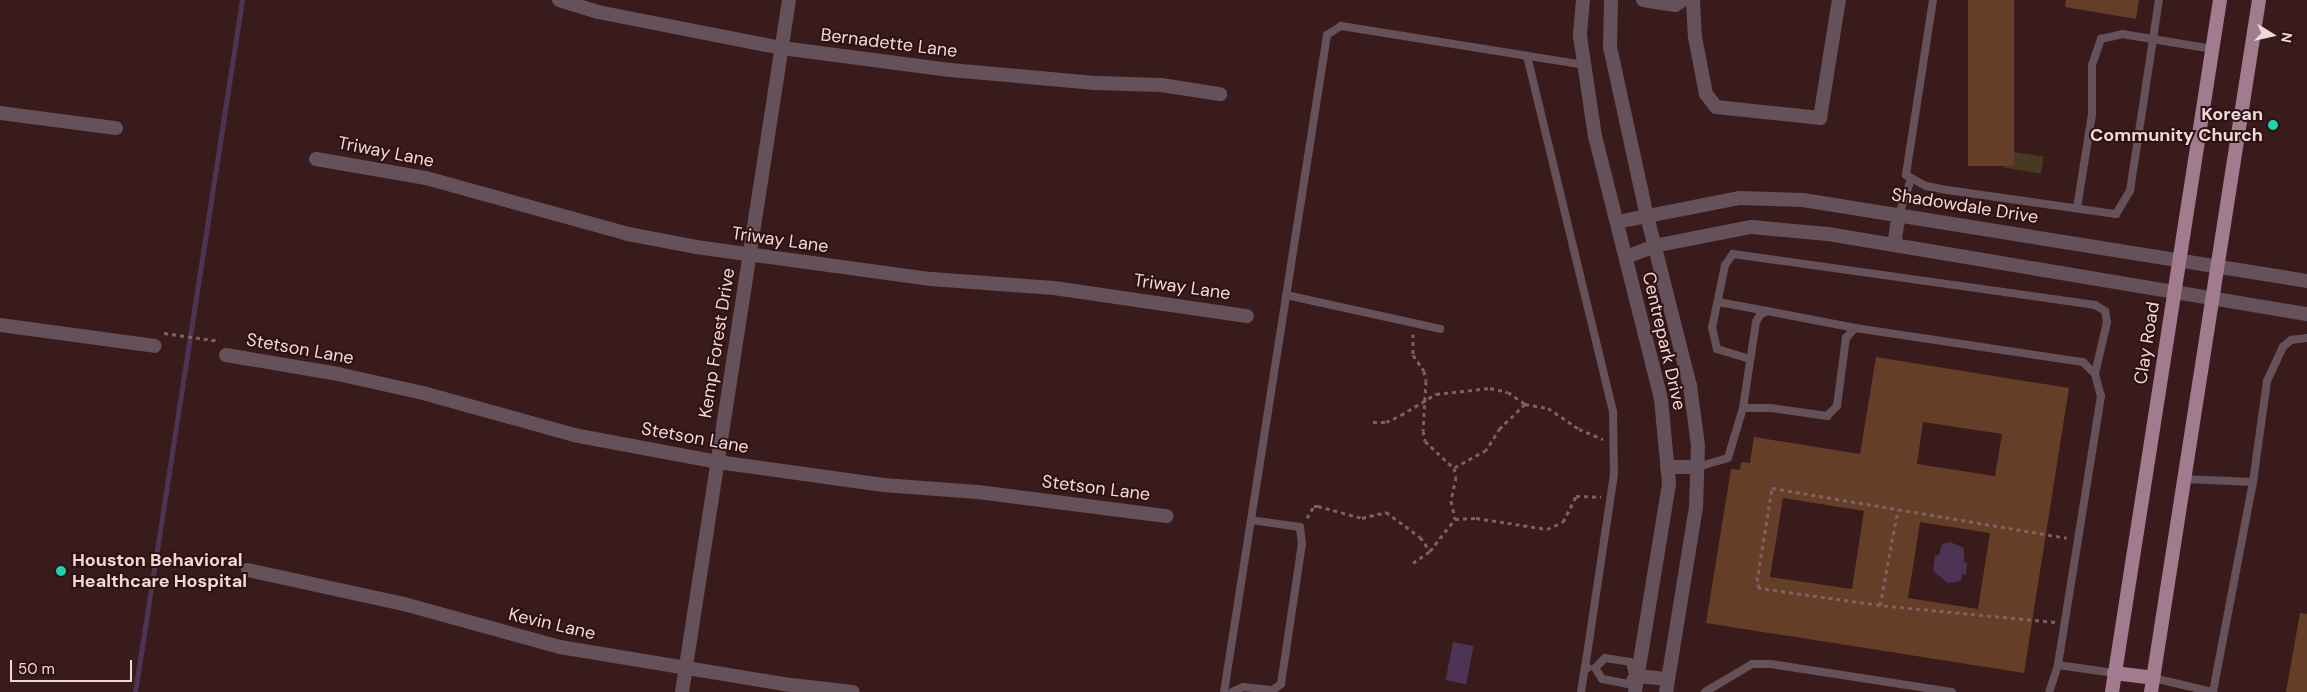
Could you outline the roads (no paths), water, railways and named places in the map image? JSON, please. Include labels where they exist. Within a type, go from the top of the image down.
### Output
[{"type":"main road","name":"Clay Road","points":[[2112,692],[2220,0]]},
{"type":"main road","points":[[2151,692],[2258,0]]},
{"type":"main road","points":[[2114,674],[2153,678]]},
{"type":"street","name":"Bernadette Lane","points":[[559,0],[598,12],[782,48],[950,70],[1088,83],[1161,86],[1220,94]]},
{"type":"street","name":"Kemp Forest Drive","points":[[682,692],[789,0]]},
{"type":"street","name":"Centrepark Drive","points":[[1583,0],[1580,36],[1595,136],[1661,399],[1669,484],[1636,675],[1635,692]]},
{"type":"street","name":"Centrepark Drive","points":[[1611,0],[1610,47],[1654,246],[1690,386],[1697,468],[1696,507],[1667,686]]},
{"type":"street","points":[[1643,0],[1675,5],[1683,0]]},
{"type":"street","points":[[1694,0],[1695,37],[1706,94],[1716,107],[1820,118],[1839,0]]},
{"type":"street","points":[[0,113],[116,128]]},
{"type":"street","name":"Triway Lane","points":[[316,159],[426,178],[628,234],[750,254],[931,279],[1054,288],[1247,316]]},
{"type":"street","name":"Shadowdale Drive","points":[[1617,222],[1739,198],[1803,200],[2180,258],[2307,281]]},
{"type":"street","points":[[1894,245],[1899,214]]},
{"type":"street","points":[[1626,257],[1654,246],[1751,227],[1894,245],[2307,314]]},
{"type":"street","points":[[0,325],[155,346]]},
{"type":"street","name":"Stetson Lane","points":[[226,355],[338,374],[423,393],[574,435],[718,462],[883,485],[978,492],[1166,516]]},
{"type":"street","points":[[1667,467],[1697,468]]},
{"type":"street","name":"Kevin Lane","points":[[248,570],[404,604],[560,647],[686,669],[853,692]]},
{"type":"street","points":[[1636,675],[1667,686]]},
{"type":"lane","points":[[1933,0],[1906,175],[1911,180],[1947,190],[2116,214],[2130,191],[2154,38],[2158,0]]},
{"type":"lane","points":[[1224,692],[1326,35],[1341,26],[1584,65]]},
{"type":"lane","points":[[2077,208],[2092,114],[2092,65],[2101,39],[2122,34],[2213,49]]},
{"type":"lane","points":[[1527,56],[1612,412],[1613,443],[1610,498],[1581,692]]},
{"type":"lane","points":[[1899,214],[1911,180]]},
{"type":"lane","points":[[1750,359],[1716,349],[1712,328],[1725,264],[1733,254],[2095,305],[2105,311],[2107,322],[2095,374],[2100,396],[2058,665],[2049,692]]},
{"type":"lane","points":[[1286,295],[1440,329]]},
{"type":"lane","points":[[1718,302],[1855,328],[2083,362],[2095,374]]},
{"type":"lane","points":[[1697,468],[1728,458],[1743,408],[1756,322],[1767,311]]},
{"type":"lane","points":[[1743,408],[1771,408],[1827,416],[1837,406],[1846,338],[1855,328]]},
{"type":"lane","points":[[2153,678],[2213,691],[2253,482],[2267,380],[2283,346],[2291,340],[2307,338]]},
{"type":"lane","points":[[2184,479],[2253,482]]},
{"type":"lane","points":[[1232,692],[1243,687],[1273,690],[1280,684],[1302,544],[1300,527],[1251,520]]},
{"type":"lane","points":[[1605,658],[1630,662],[1636,675],[1628,684],[1602,679],[1595,668],[1605,658]]},
{"type":"lane","points":[[1705,692],[1718,689],[1726,677],[1752,664],[1771,664],[1952,692]]},
{"type":"lane","points":[[2058,665],[2114,674]]},
{"type":"lane","points":[[1585,667],[1595,668]]},
{"type":"waterway","points":[[135,692],[242,0]]},
{"type":"place","name":"Korean Community Church","points":[[2273,125]]},
{"type":"place","name":"Houston Behavioral Healthcare Hospital","points":[[61,571]]}]
